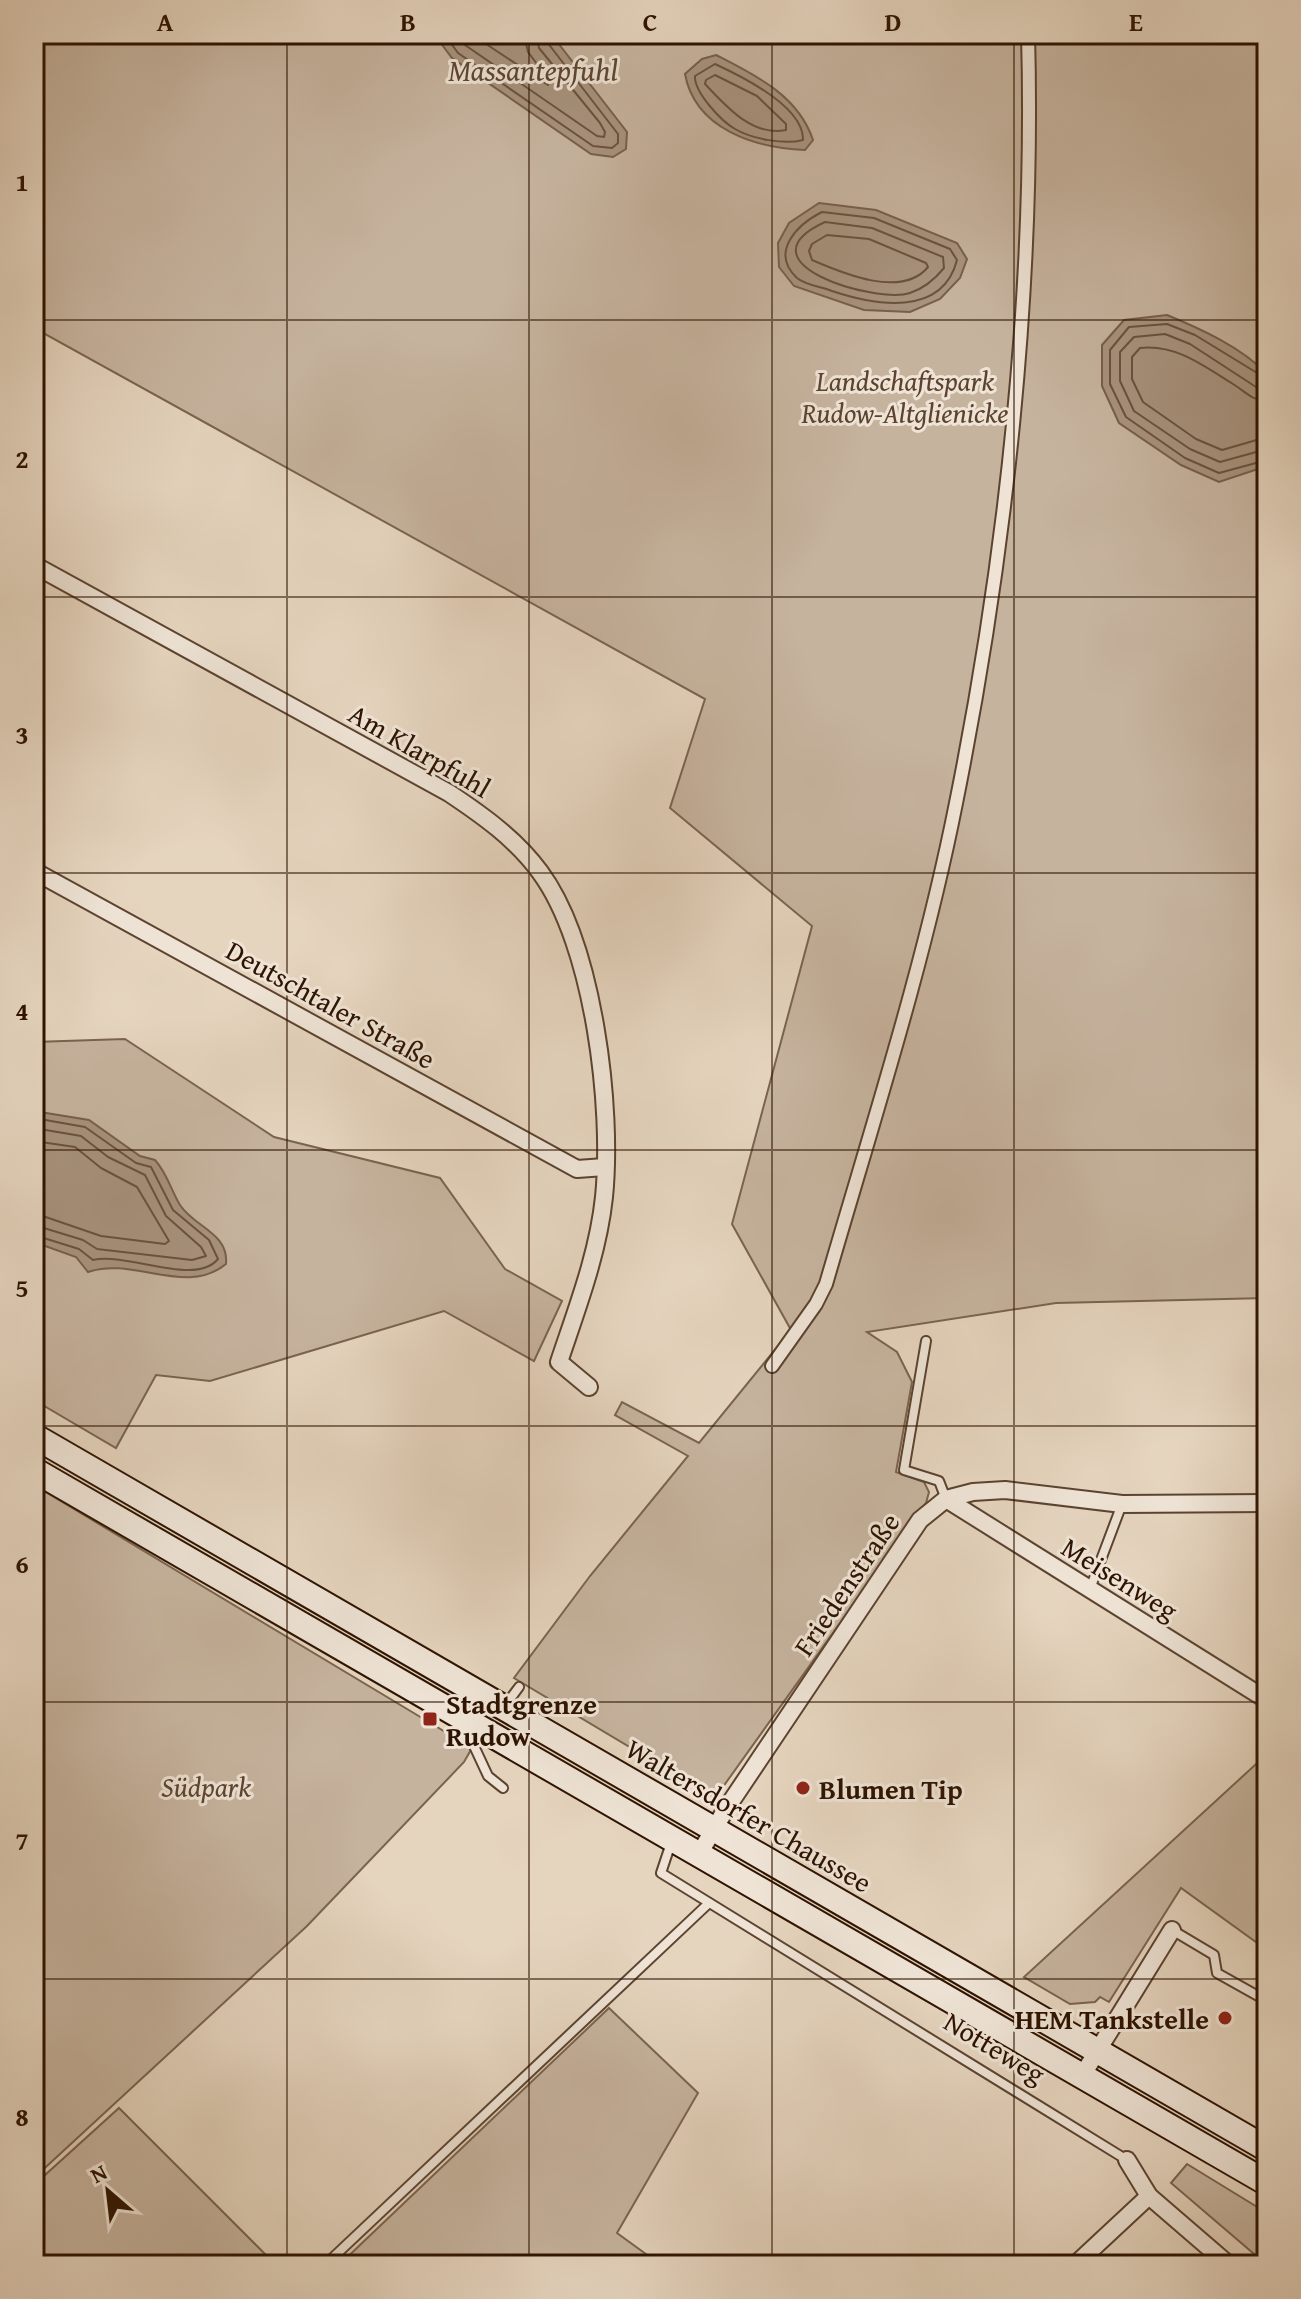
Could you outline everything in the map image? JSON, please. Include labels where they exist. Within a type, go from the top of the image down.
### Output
[{"type":"main road","name":"Waltersdorfer Chaussee","points":[[34,1436],[1267,2149]]},
{"type":"main road","points":[[34,1470],[1267,2183]]},
{"type":"street","points":[[772,1366],[816,1304],[826,1284],[886,1079],[956,804],[1008,478],[1022,275],[1028,34]]},
{"type":"street","name":"Am Klarpfuhl","points":[[34,565],[449,793],[493,823],[541,873],[573,934],[593,1002],[605,1167],[604,1198],[590,1267],[559,1362],[589,1387]]},
{"type":"street","name":"Deutschtaler Straße","points":[[34,871],[577,1169],[605,1167]]},
{"type":"street","points":[[946,1499],[973,1492],[1005,1490],[1122,1504],[1267,1503]]},
{"type":"street","name":"Meisenweg","points":[[946,1499],[1267,1700]]},
{"type":"street","name":"Friedenstraße","points":[[699,1854],[920,1520],[946,1499]]},
{"type":"street","points":[[1082,2076],[1172,1930]]},
{"type":"street","name":"Notteweg","points":[[1127,2160],[1149,2196],[1229,2265]]},
{"type":"street","points":[[1075,2265],[1149,2196]]},
{"type":"lane","points":[[926,1341],[904,1470],[939,1481],[946,1499]]},
{"type":"lane","points":[[1089,1591],[1122,1504]]},
{"type":"lane","points":[[509,1745],[519,1687]]},
{"type":"lane","points":[[486,1731],[474,1746],[488,1776],[503,1788]]},
{"type":"lane","name":"Notteweg","points":[[672,1839],[661,1873],[1127,2160]]},
{"type":"lane","points":[[325,2265],[709,1903]]},
{"type":"lane","points":[[1172,1930],[1214,1955],[1217,1973],[1267,2001]]},
{"type":"green space","name":"Landschaftspark Rudow-Altglienicke","points":[[34,34],[1267,34],[1267,1298],[1056,1303],[867,1332],[897,1352],[912,1382],[896,1472],[924,1482],[929,1492],[926,1503],[715,1798],[514,1678],[590,1576],[688,1456],[615,1415],[622,1402],[699,1443],[791,1330],[732,1224],[812,926],[670,808],[705,699],[34,328]]},
{"type":"green space","points":[[125,1039],[274,1137],[440,1178],[505,1269],[562,1301],[534,1361],[444,1311],[210,1381],[156,1375],[116,1448],[34,1400],[34,1042]]},
{"type":"green space","name":"Südpark","points":[[34,1485],[472,1748],[464,1762],[307,1926],[34,2178]]},
{"type":"green space","points":[[1267,1754],[1267,1950],[1181,1888],[1109,2002],[1100,1997],[1095,2002],[1070,2004],[1024,1977]]},
{"type":"green space","points":[[609,2008],[698,2093],[617,2233],[661,2265],[339,2265]]},
{"type":"green space","points":[[119,2108],[276,2265],[34,2265],[34,2185]]},
{"type":"green space","points":[[1187,2164],[1267,2213],[1267,2265],[1171,2183]]},
{"type":"water","name":"Massantepfuhl","points":[[434,34],[551,34],[627,132],[626,149],[613,157],[591,154],[452,58]]},
{"type":"water","points":[[716,55],[760,79],[786,99],[806,124],[813,140],[805,150],[748,140],[714,122],[701,109],[691,93],[685,74],[702,59]]},
{"type":"water","points":[[819,203],[876,210],[957,243],[967,259],[960,278],[940,299],[910,312],[864,310],[794,286],[779,267],[778,243],[789,223]]},
{"type":"water","points":[[1167,315],[1233,347],[1267,374],[1267,466],[1219,482],[1181,465],[1119,423],[1102,386],[1102,345],[1124,320]]},
{"type":"water","points":[[34,1111],[89,1120],[140,1156],[155,1160],[186,1213],[222,1245],[226,1264],[194,1277],[105,1268],[88,1272],[76,1257],[34,1242]]},
{"type":"place","name":"Stadtgrenze Rudow","points":[[430,1719]]},
{"type":"place","name":"Blumen Tip","points":[[803,1788]]},
{"type":"place","name":"HEM Tankstelle","points":[[1225,2018]]}]
